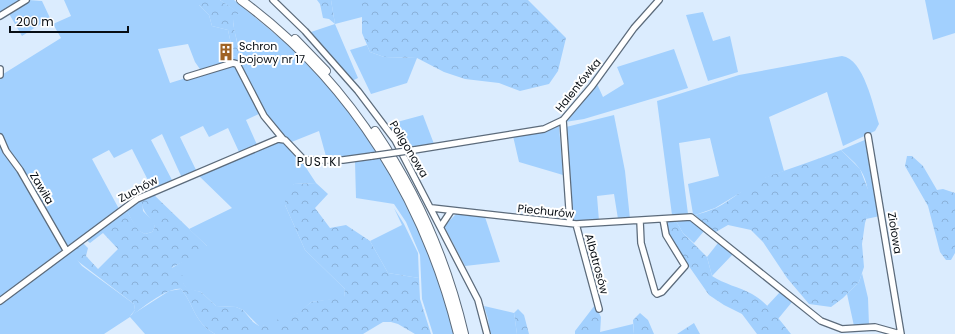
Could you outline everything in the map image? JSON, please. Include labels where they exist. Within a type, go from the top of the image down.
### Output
[{"type":"highway","points":[[241,0],[262,15],[307,58],[360,119],[375,141],[398,178],[421,222],[441,274],[458,334]]},
{"type":"highway","points":[[250,0],[289,33],[330,74],[364,116],[393,158],[412,192],[438,248],[454,295],[464,334]]},
{"type":"street","points":[[0,16],[26,0]]},
{"type":"street","name":"Poligonowa","points":[[273,0],[305,31],[358,91],[379,118],[407,162],[432,208],[478,300],[487,334]]},
{"type":"street","name":"Halentówka","points":[[283,139],[304,160],[343,160],[544,129],[562,120],[592,86],[655,1]]},
{"type":"street","points":[[188,76],[236,64],[264,116],[283,139]]},
{"type":"street","points":[[0,69],[0,75]]},
{"type":"street","points":[[562,120],[570,223]]},
{"type":"street","name":"Ziołowa","points":[[868,136],[900,334]]},
{"type":"street","name":"Zawiła","points":[[0,137],[6,151],[20,170],[66,250]]},
{"type":"street","name":"Zuchów","points":[[0,301],[137,198],[283,139]]},
{"type":"street","name":"Piechurów","points":[[432,208],[576,224],[691,217],[826,324],[842,329],[875,327],[900,334]]},
{"type":"street","points":[[441,226],[451,211]]},
{"type":"street","points":[[640,221],[641,243],[655,292],[657,294],[662,292],[685,266],[666,235],[663,219]]},
{"type":"street","name":"Albatrosów","points":[[576,224],[599,309]]},
{"type":"green space","points":[[0,0],[25,0],[0,15]]},
{"type":"green space","points":[[28,0],[42,1],[50,18],[22,36],[8,12]]},
{"type":"green space","points":[[64,0],[199,0],[199,5],[209,15],[212,26],[228,30],[231,44],[225,48],[225,53],[236,57],[237,63],[233,62],[202,72],[195,62],[188,44],[158,49],[170,83],[231,64],[237,65],[261,113],[246,120],[258,147],[240,154],[228,128],[209,137],[203,126],[180,137],[197,172],[182,178],[162,134],[151,140],[172,180],[153,190],[132,149],[114,158],[109,150],[92,159],[119,209],[67,247],[20,169],[6,151],[0,135],[0,76],[61,38],[53,24],[71,16]]},
{"type":"green space","points":[[199,0],[220,0],[241,14],[233,14],[233,23],[241,62],[237,63],[236,57],[225,53],[225,48],[231,44],[228,30],[212,26],[209,15],[199,5]]},
{"type":"green space","points":[[220,0],[234,0],[287,44],[329,87],[355,119],[378,153],[327,160],[319,131],[289,143],[265,115],[237,63],[241,62],[233,14],[240,14]]},
{"type":"green space","points":[[317,0],[331,0],[335,24],[329,19],[323,18],[320,4]]},
{"type":"green space","points":[[331,0],[362,0],[362,17],[335,24]]},
{"type":"green space","points":[[362,0],[528,0],[566,38],[558,71],[549,84],[520,91],[499,83],[465,79],[444,72],[417,58],[384,57],[370,52],[362,33]]},
{"type":"green space","points":[[925,0],[955,0],[955,33],[933,40]]},
{"type":"green space","points":[[703,12],[713,41],[730,36],[738,72],[708,81],[686,15]]},
{"type":"green space","points":[[335,24],[358,78],[352,81],[311,32]]},
{"type":"green space","points":[[367,45],[370,52],[384,57],[417,58],[407,83],[371,94],[350,50]]},
{"type":"green space","points":[[674,49],[688,88],[584,119],[565,122],[565,119],[597,84],[603,97],[624,84],[617,67]]},
{"type":"green space","points":[[842,56],[850,59],[862,74],[879,124],[875,131],[843,146],[827,92],[769,117],[784,171],[765,178],[715,208],[695,215],[693,214],[688,184],[719,176],[710,138],[679,143],[688,214],[672,215],[657,101],[739,75]]},
{"type":"green space","points":[[423,115],[434,144],[402,148],[386,125]]},
{"type":"green space","points":[[614,115],[625,171],[630,219],[618,219],[614,194],[597,196],[599,221],[573,221],[566,127]]},
{"type":"green space","points":[[559,126],[563,175],[519,162],[513,136],[545,131]]},
{"type":"green space","points":[[867,139],[880,216],[866,219],[869,200],[865,179],[857,165],[841,150]]},
{"type":"green space","points":[[0,140],[63,249],[1,298],[0,297]]},
{"type":"green space","points":[[281,140],[301,160],[316,183],[294,184],[285,205],[305,250],[345,289],[344,298],[311,302],[299,313],[263,326],[259,326],[243,310],[236,307],[216,306],[201,292],[187,289],[172,268],[207,246],[189,229],[232,208],[197,174]]},
{"type":"green space","points":[[841,150],[860,169],[869,192],[869,210],[865,223],[862,244],[864,267],[859,282],[843,298],[831,307],[809,304],[787,278],[763,242],[751,230],[728,225],[714,233],[695,215],[722,205],[759,180]]},
{"type":"green space","points":[[907,156],[912,156],[923,166],[937,190],[943,189],[955,193],[955,253],[951,260],[946,260],[940,252],[928,206],[905,166]]},
{"type":"green space","points":[[381,158],[407,203],[436,271],[455,334],[433,334],[422,299],[420,255],[406,222],[394,204],[356,198],[355,162]]},
{"type":"green space","points":[[316,183],[328,194],[315,208],[330,228],[346,225],[370,241],[388,273],[419,278],[420,299],[431,334],[415,334],[398,324],[383,322],[363,334],[215,334],[198,319],[186,295],[181,289],[169,291],[147,304],[130,317],[135,310],[134,304],[71,256],[69,250],[82,242],[88,248],[86,256],[98,269],[118,249],[103,233],[90,243],[86,240],[120,211],[128,213],[138,230],[145,234],[152,232],[155,227],[144,210],[142,198],[152,193],[207,246],[207,251],[172,267],[177,274],[184,276],[183,283],[187,288],[201,292],[216,306],[236,307],[243,310],[253,322],[259,326],[263,326],[267,323],[298,313],[311,302],[344,297],[345,289],[305,250],[285,205],[285,192],[294,184]]},
{"type":"green space","points":[[142,198],[143,211],[153,221],[155,227],[152,232],[145,234],[137,230],[128,213],[120,211]]},
{"type":"green space","points":[[394,208],[404,224],[418,253],[419,278],[388,273],[370,241],[402,225]]},
{"type":"green space","points":[[456,214],[485,217],[500,262],[465,266],[444,226]]},
{"type":"green space","points":[[690,220],[704,231],[694,243],[683,233],[676,221]]},
{"type":"green space","points":[[676,221],[683,233],[707,257],[712,276],[758,298],[773,312],[791,334],[757,334],[742,314],[709,295],[670,239],[667,222]]},
{"type":"green space","points":[[718,243],[733,254],[712,276],[707,257]]},
{"type":"green space","points":[[69,250],[82,266],[134,304],[135,310],[130,316],[169,291],[181,289],[186,295],[198,319],[215,334],[145,334],[130,317],[104,334],[0,334],[0,303]]},
{"type":"green space","points":[[862,273],[868,298],[869,325],[854,326],[847,294],[859,282]]},
{"type":"green space","points":[[780,292],[792,302],[778,319],[767,306]]},
{"type":"green space","points":[[595,305],[601,317],[600,334],[575,334],[575,331]]},
{"type":"green space","points":[[484,306],[514,313],[517,334],[490,334]]},
{"type":"green space","points":[[518,309],[524,315],[529,334],[517,334],[514,313]]},
{"type":"green space","points":[[640,313],[648,320],[654,334],[634,334],[633,320]]},
{"type":"green space","points":[[694,323],[700,334],[677,334]]},
{"type":"green space","points":[[633,324],[634,334],[600,334],[600,332]]},
{"type":"place","name":"Schron bojowy nr 17","points":[[226,52]]},
{"type":"district","name":"PUSTKI","points":[[319,161]]}]
